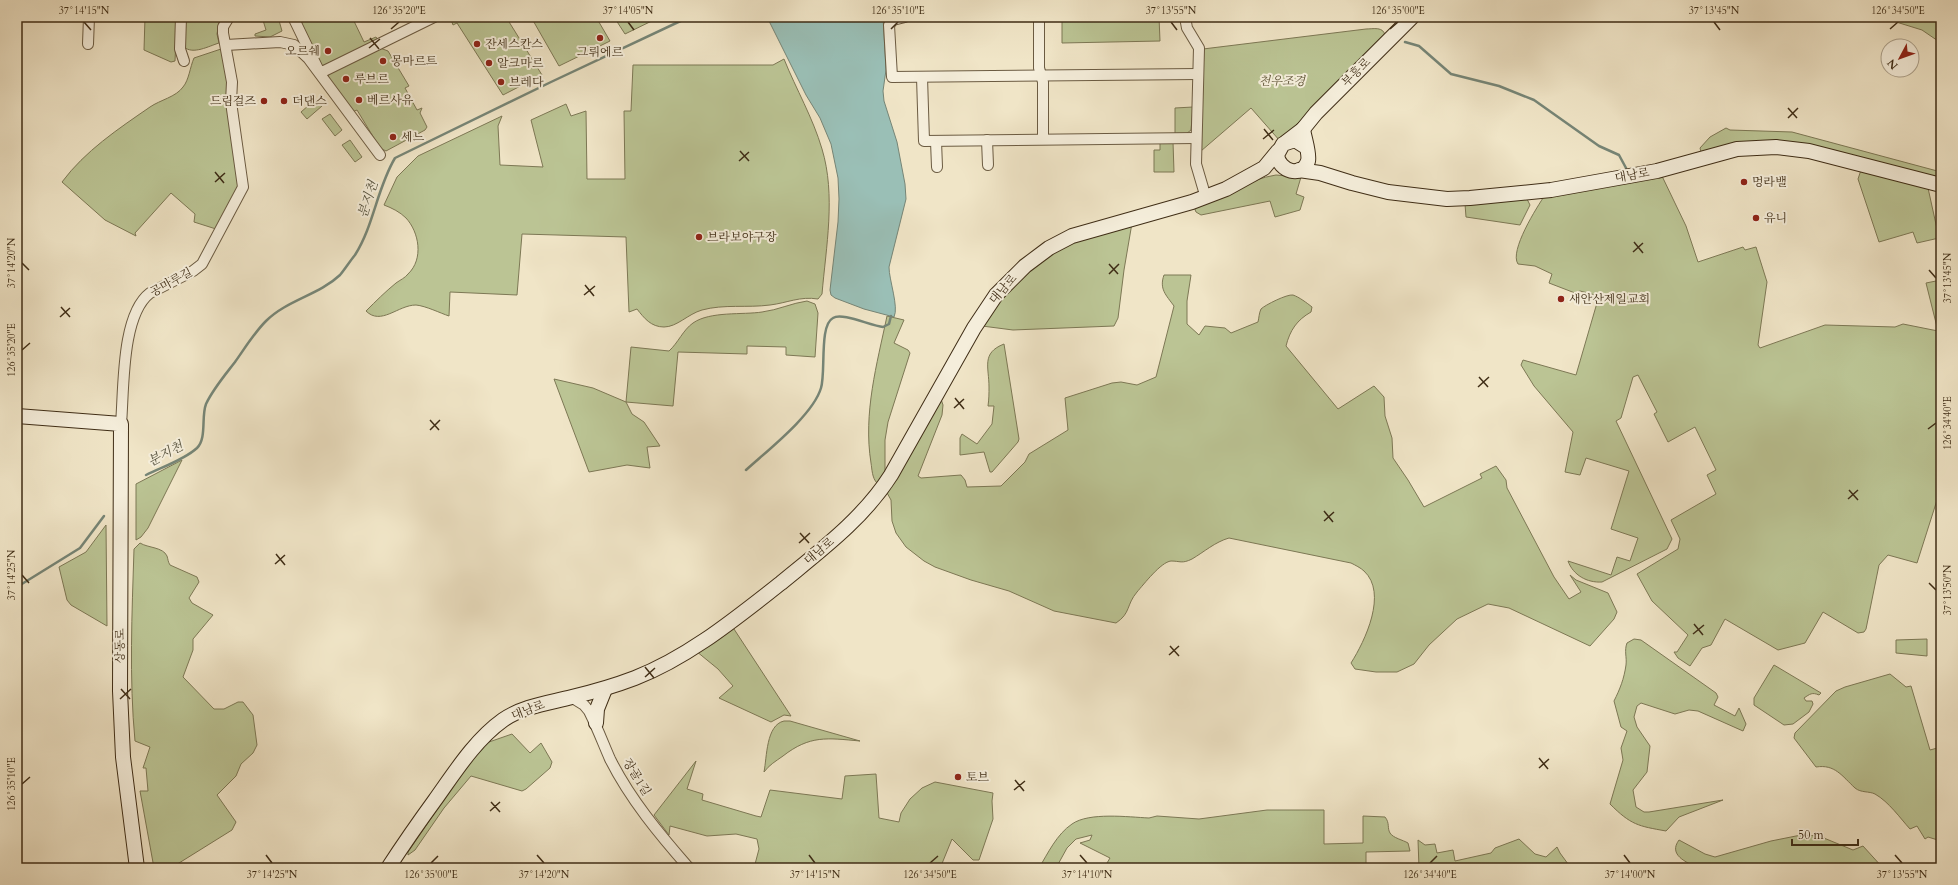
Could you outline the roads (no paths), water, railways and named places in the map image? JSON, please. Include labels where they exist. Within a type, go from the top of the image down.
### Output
[{"type":"street","points":[[88,44],[89,17]]},
{"type":"street","points":[[181,17],[180,49],[184,61]]},
{"type":"street","name":"공마루길","points":[[122,424],[125,356],[132,321],[137,308],[150,293],[193,271],[202,264],[243,187],[231,102],[232,82],[223,27],[229,17]]},
{"type":"street","points":[[293,17],[320,73]]},
{"type":"street","points":[[320,73],[434,17]]},
{"type":"street","points":[[904,17],[893,20],[889,25],[892,77],[1198,74]]},
{"type":"street","points":[[1038,17],[1039,68],[1043,82],[1043,139]]},
{"type":"street","points":[[1185,17],[1189,34],[1199,48],[1196,164],[1206,198]]},
{"type":"street","name":"부흥로","points":[[1264,168],[1282,146],[1303,129],[1316,113],[1412,17]]},
{"type":"street","points":[[226,45],[271,42],[287,43],[300,50],[320,73],[380,155]]},
{"type":"street","points":[[922,77],[924,141],[1196,138]]},
{"type":"street","points":[[1303,129],[1307,151],[1306,164],[1292,170],[1279,164],[1282,146],[1295,140],[1307,151],[1320,173]]},
{"type":"street","points":[[936,140],[936,167]]},
{"type":"street","points":[[987,140],[988,166]]},
{"type":"street","name":"대남로","points":[[388,868],[464,759],[493,728],[512,715],[530,708],[605,689],[658,668],[686,653],[720,629],[818,553],[857,517],[881,491],[895,469],[980,317],[1002,288],[1029,263],[1056,244],[1081,233],[1206,198],[1264,168],[1320,173],[1388,192],[1447,200],[1551,190],[1658,171],[1737,149],[1776,146],[1809,151],[1941,185]]},
{"type":"street","points":[[17,416],[122,424]]},
{"type":"street","name":"상동로","points":[[122,424],[120,691],[123,757],[137,868]]},
{"type":"street","points":[[596,723],[597,709],[605,689]]},
{"type":"street","name":"장골1길","points":[[571,698],[584,705],[596,723],[611,759],[636,801],[690,868]]},
{"type":"water","points":[[767,17],[883,17],[886,70],[883,91],[884,101],[897,142],[905,184],[906,199],[889,267],[895,300],[894,317],[864,309],[831,295],[830,290],[838,222],[839,199],[838,178],[831,144],[820,118],[806,95]]},
{"type":"waterway","name":"분지천","points":[[146,475],[179,460],[197,448],[202,439],[205,409],[209,398],[219,382],[266,321],[283,308],[323,288],[342,273],[355,255],[367,231],[384,182],[395,158],[689,17]]},
{"type":"waterway","points":[[1405,42],[1419,46],[1451,74],[1499,86],[1534,100],[1599,146],[1619,155],[1626,168]]},
{"type":"waterway","points":[[746,470],[800,421],[816,398],[821,388],[824,339],[829,322],[833,318],[843,317],[883,327],[889,324],[891,316]]},
{"type":"waterway","name":"분지천","points":[[17,587],[80,548],[104,516]]},
{"type":"place","name":"그뤼에르","points":[[600,38]]},
{"type":"place","name":"잔세스칸스","points":[[477,44]]},
{"type":"place","name":"오르쉐","points":[[328,51]]},
{"type":"place","name":"몽마르트","points":[[383,61]]},
{"type":"place","name":"알크마르","points":[[489,63]]},
{"type":"place","name":"루브르","points":[[346,79]]},
{"type":"place","name":"브레다","points":[[501,82]]},
{"type":"place","name":"베르사유","points":[[359,100]]},
{"type":"place","name":"드림걸즈","points":[[264,101]]},
{"type":"place","name":"더댄스","points":[[284,101]]},
{"type":"place","name":"세느","points":[[393,137]]},
{"type":"place","name":"멍라밸","points":[[1744,182]]},
{"type":"place","name":"유니","points":[[1756,218]]},
{"type":"place","name":"브라보야구장","points":[[699,237]]},
{"type":"place","name":"새안산제일교회","points":[[1561,299]]},
{"type":"place","name":"토브","points":[[958,777]]},
{"type":"park label","name":"천우조경","points":[[1282,81]]}]
